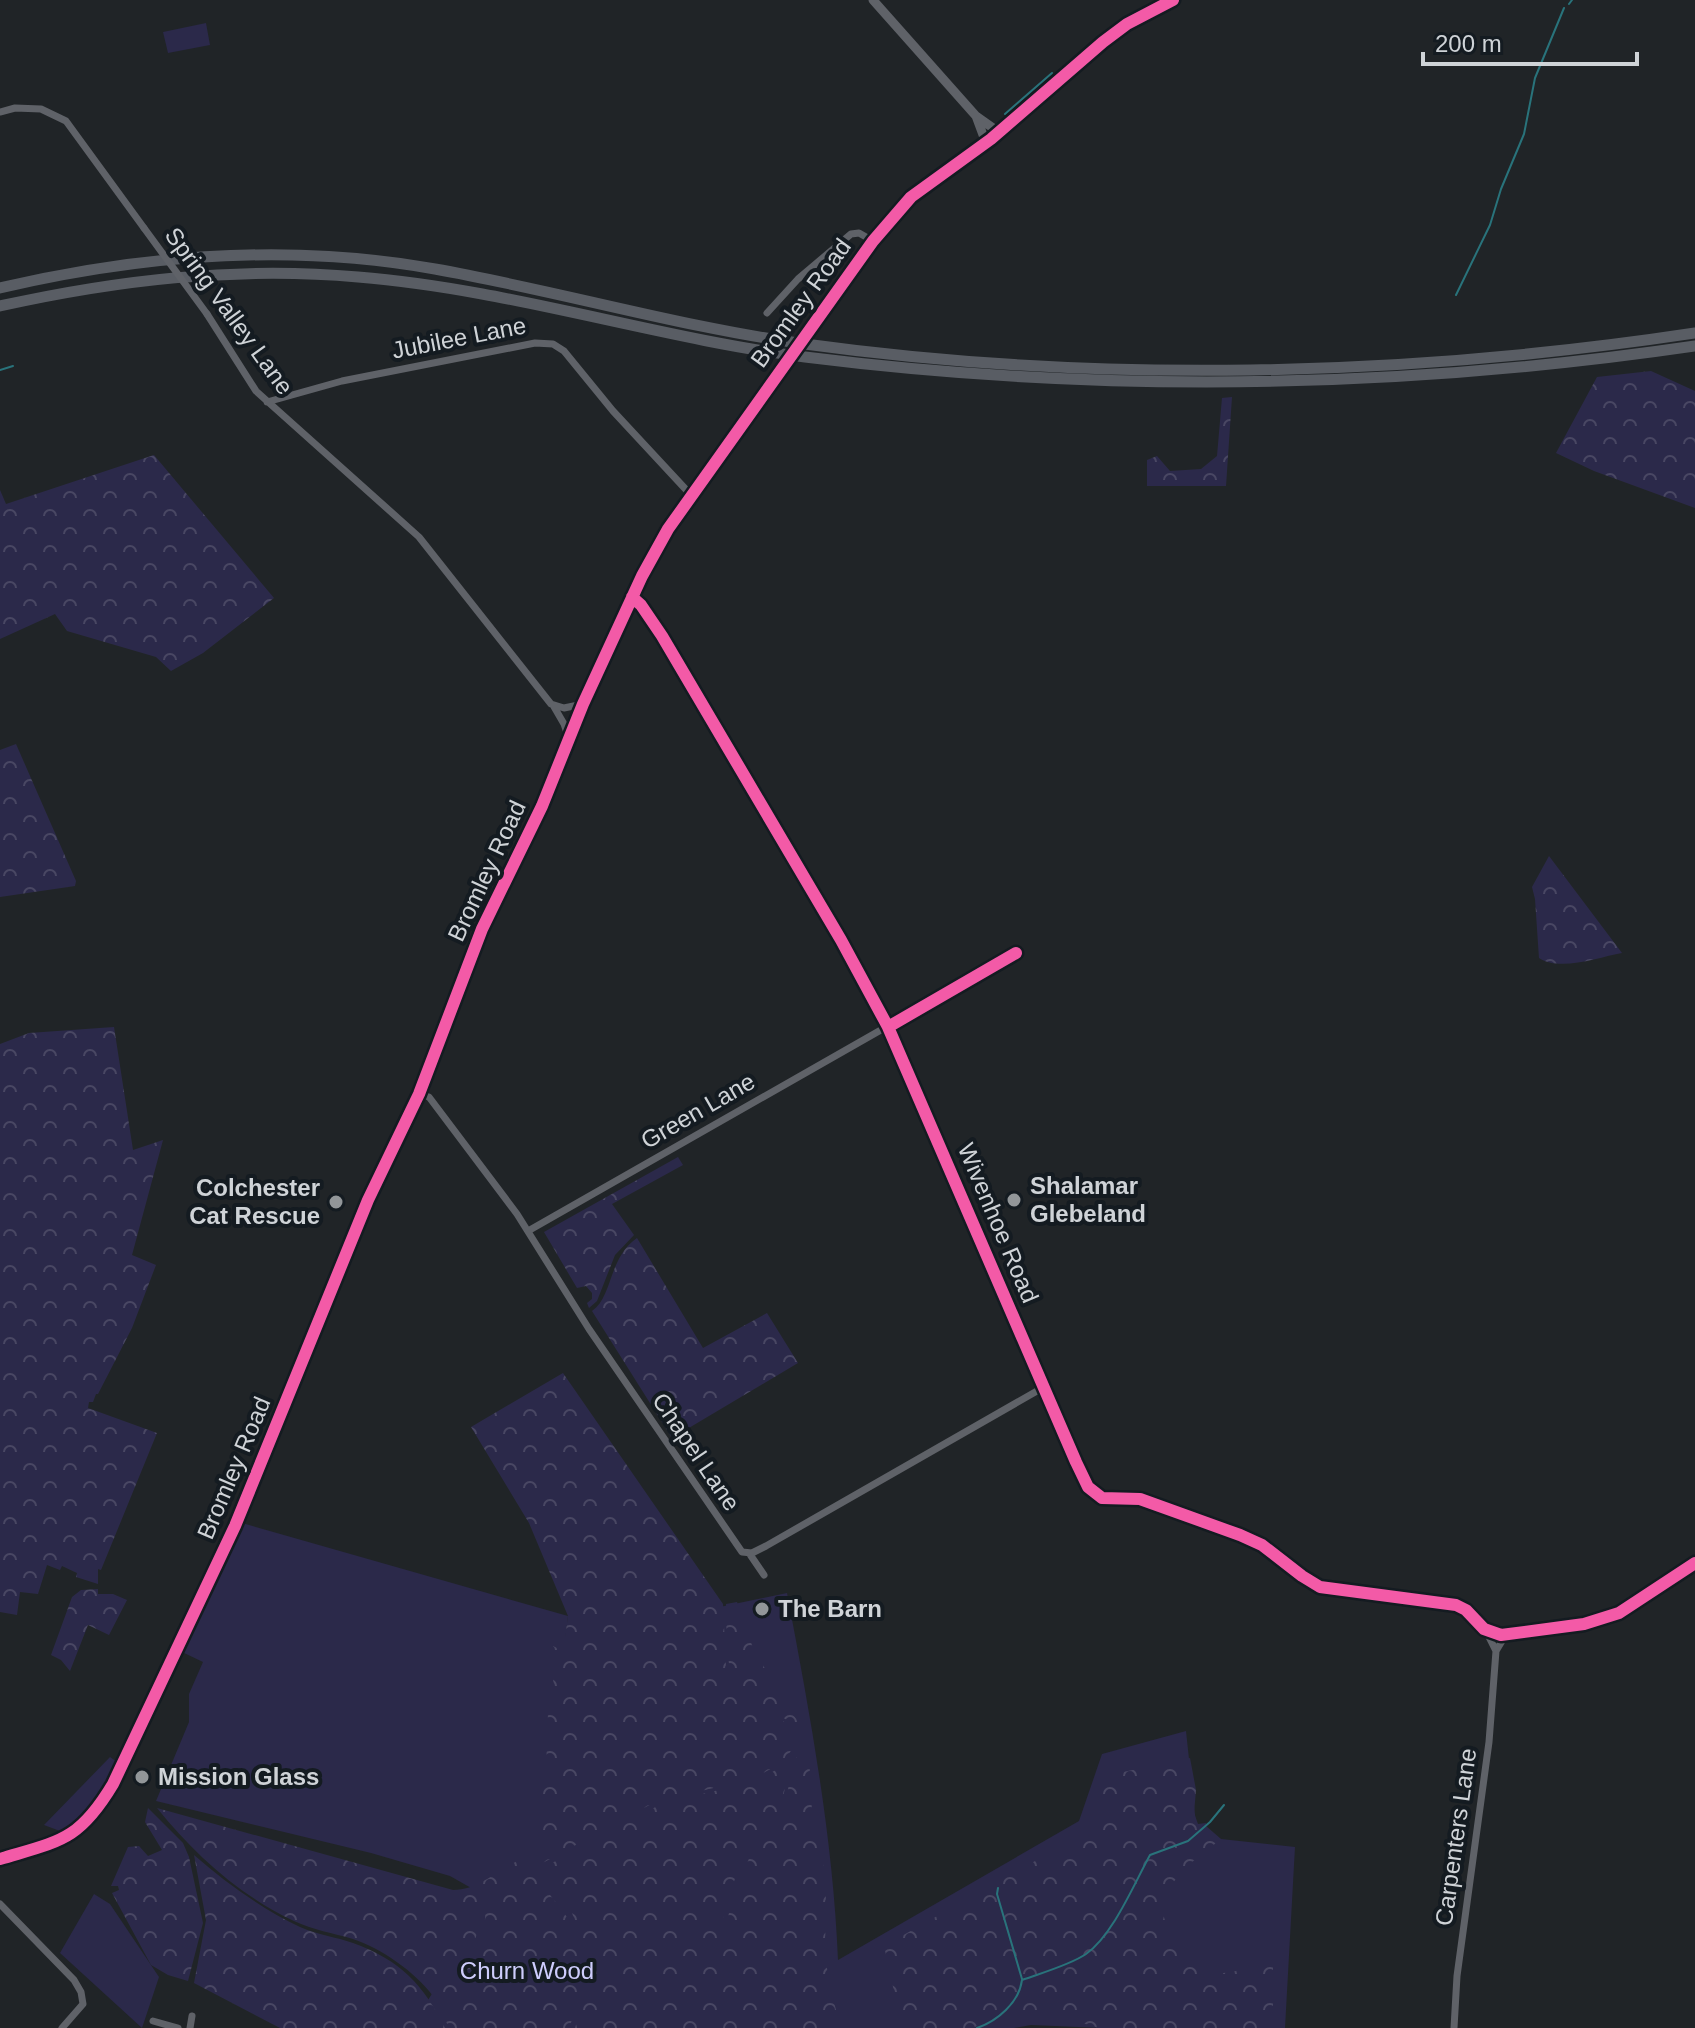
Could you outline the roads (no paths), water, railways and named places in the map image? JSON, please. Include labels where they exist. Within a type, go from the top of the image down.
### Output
[{"type":"highway","points":[[0,288],[170,259],[248,255],[369,261],[431,268],[722,332],[807,345],[957,360],[1110,368],[1318,367],[1446,361],[1561,351],[1695,333]]},
{"type":"highway","points":[[0,306],[70,291],[167,277],[245,273],[360,277],[478,294],[802,357],[1015,376],[1133,381],[1337,380],[1443,374],[1695,346]]},
{"type":"street","points":[[873,0],[976,116],[1000,133]]},
{"type":"street","name":"Bromley Road","points":[[0,1859],[56,1842],[74,1833],[90,1819],[113,1784],[235,1526],[368,1200],[419,1094],[467,964],[542,806],[583,704],[658,545],[873,241],[911,197],[1000,133],[1115,33],[1173,0]]},
{"type":"street","name":"Spring Valley Lane","points":[[0,112],[15,108],[41,109],[66,121],[207,314],[250,382],[267,402],[419,537],[551,704],[564,724],[569,739]]},
{"type":"street","points":[[976,116],[986,143]]},
{"type":"street","points":[[767,313],[798,279],[849,235],[859,233],[873,241]]},
{"type":"street","name":"Jubilee Lane","points":[[267,402],[385,372],[535,343],[553,344],[569,356],[613,411],[691,495]]},
{"type":"street","name":"Wivenhoe Road","points":[[632,597],[662,636],[841,940],[888,1027],[1084,1480],[1097,1496],[1156,1504],[1257,1541],[1320,1587],[1456,1605],[1466,1610],[1484,1629],[1501,1635]]},
{"type":"street","points":[[551,704],[564,708],[583,704]]},
{"type":"street","name":"Green Lane","points":[[528,1231],[1016,953]]},
{"type":"street","name":"Chapel Lane","points":[[419,1094],[429,1097],[445,1117],[528,1231],[589,1329],[711,1510],[736,1546],[742,1552],[749,1553],[764,1575]]},
{"type":"street","points":[[749,1553],[1044,1387]]},
{"type":"street","points":[[1496,1651],[1501,1635],[1584,1624],[1611,1617],[1695,1563]]},
{"type":"street","points":[[1484,1629],[1496,1651]]},
{"type":"street","name":"Carpenters Lane","points":[[1454,2028],[1457,1976],[1491,1729],[1496,1651]]},
{"type":"street","points":[[0,1904],[78,1985],[83,2004],[62,2028]]},
{"type":"street","points":[[190,2028],[192,2016]]},
{"type":"street","points":[[153,2021],[178,2028]]},
{"type":"waterway","points":[[1569,4],[1572,0]]},
{"type":"waterway","points":[[1456,295],[1490,225],[1524,134],[1535,78],[1564,8]]},
{"type":"waterway","points":[[1005,114],[1052,73]]},
{"type":"waterway","points":[[0,370],[13,366]]},
{"type":"waterway","points":[[977,2028],[1006,2010],[1017,1996],[1022,1980],[1072,1962],[1096,1945],[1122,1908],[1150,1855],[1188,1841],[1224,1805]]},
{"type":"waterway","points":[[998,1888],[997,1894],[1022,1979]]},
{"type":"place","name":"Shalamar Glebeland","points":[[1014,1200]]},
{"type":"place","name":"Colchester Cat Rescue","points":[[336,1202]]},
{"type":"place","name":"The Barn","points":[[762,1609]]},
{"type":"place","name":"Mission Glass","points":[[142,1777]]},
{"type":"park label","name":"Churn Wood","points":[[527,1971]]}]
